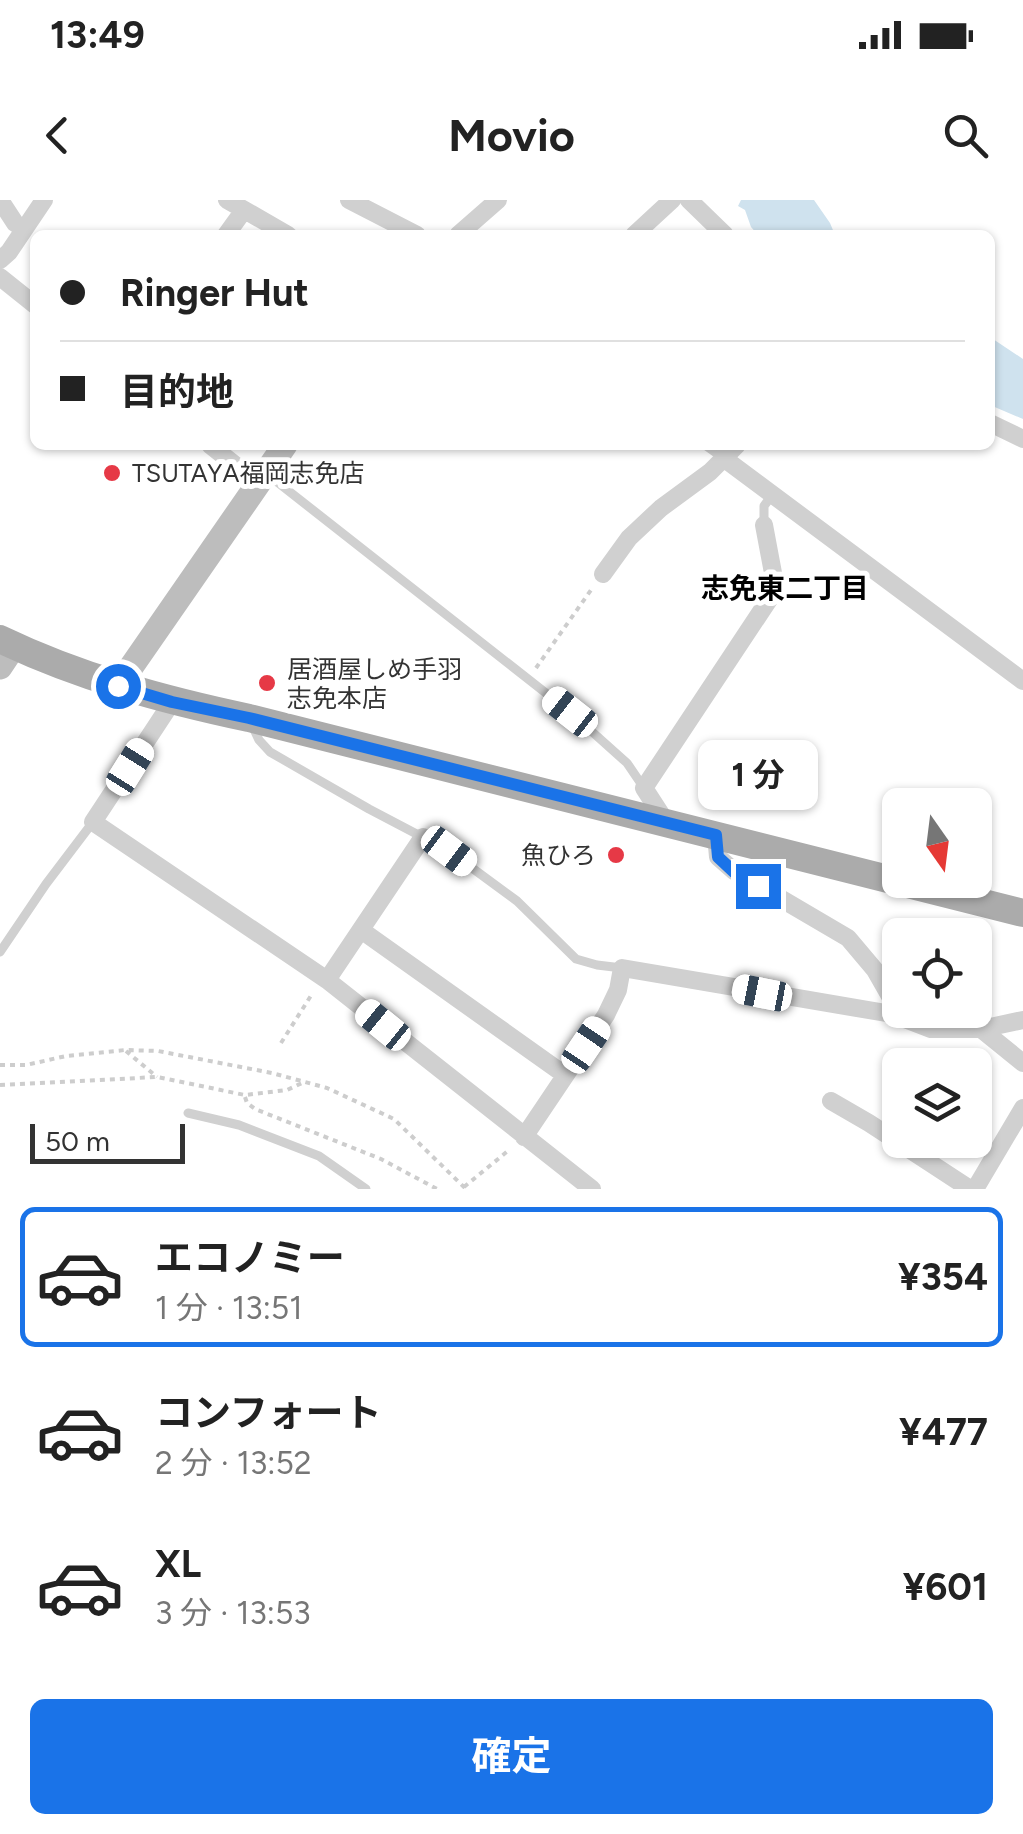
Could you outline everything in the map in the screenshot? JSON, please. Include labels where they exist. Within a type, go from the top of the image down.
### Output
[{"type":"main road","points":[[5,651],[172,702],[249,718],[1023,913]]},
{"type":"street","points":[[0,200],[15,223],[24,229]]},
{"type":"street","points":[[0,260],[44,200]]},
{"type":"street","points":[[227,200],[279,230]]},
{"type":"street","points":[[464,230],[498,200]]},
{"type":"street","points":[[639,230],[672,200]]},
{"type":"street","points":[[689,200],[720,230]]},
{"type":"street","points":[[354,201],[408,230]]},
{"type":"street","points":[[230,230],[244,210]]},
{"type":"street","points":[[0,277],[30,301]]},
{"type":"street","points":[[995,425],[1023,439]]},
{"type":"street","points":[[218,450],[262,478]]},
{"type":"street","points":[[118,686],[282,450]]},
{"type":"street","points":[[603,574],[628,538],[730,451],[772,494],[1023,680]]},
{"type":"street","points":[[666,822],[644,788],[776,589],[764,526]]},
{"type":"street","points":[[172,702],[93,822],[325,978],[592,1189]]},
{"type":"street","points":[[716,835],[718,857],[734,872],[848,938],[882,982]]},
{"type":"street","points":[[325,978],[422,837]]},
{"type":"street","points":[[361,930],[566,1075]]},
{"type":"street","points":[[524,1137],[606,1015],[618,990],[622,968],[882,1012]]},
{"type":"street","points":[[928,1028],[981,1029],[1023,1020]]},
{"type":"street","points":[[981,1029],[1023,1063]]},
{"type":"street","points":[[830,1102],[972,1189],[1023,1108]]},
{"type":"lane","points":[[262,478],[570,712],[627,763],[644,788]]},
{"type":"lane","points":[[764,526],[764,506],[772,494]]},
{"type":"lane","points":[[249,718],[258,740],[270,752],[449,851],[517,902],[576,960],[622,968]]},
{"type":"lane","points":[[0,952],[93,822]]},
{"type":"lane","points":[[188,1112],[319,1156],[366,1189]]},
{"type":"path","points":[[528,679],[603,574]]},
{"type":"path","points":[[282,1043],[325,978]]},
{"type":"path","points":[[0,1065],[26,1066],[66,1056],[125,1050],[158,1051],[272,1073],[326,1088],[394,1119],[465,1188],[524,1137]]},
{"type":"path","points":[[125,1050],[157,1077]]},
{"type":"path","points":[[0,1085],[157,1077],[245,1095],[287,1090],[304,1082]]},
{"type":"path","points":[[245,1095],[254,1109],[381,1159],[436,1189]]},
{"type":"water","points":[[741,200],[814,200],[833,230],[754,230],[745,210],[738,206]]},
{"type":"water","points":[[995,340],[1023,359],[1023,419],[995,407]]},
{"type":"place","name":"TSUTAYA福岡志免店","points":[[112,473]]},
{"type":"place","name":"居酒屋しめ手羽 志免本店","points":[[267,683]]},
{"type":"place","name":"魚ひろ","points":[[616,855]]},
{"type":"district","name":"志免東二丁目","points":[[785,588]]},
{"type":"route","points":[[118,686],[716,835],[718,857],[758,886]]}]
